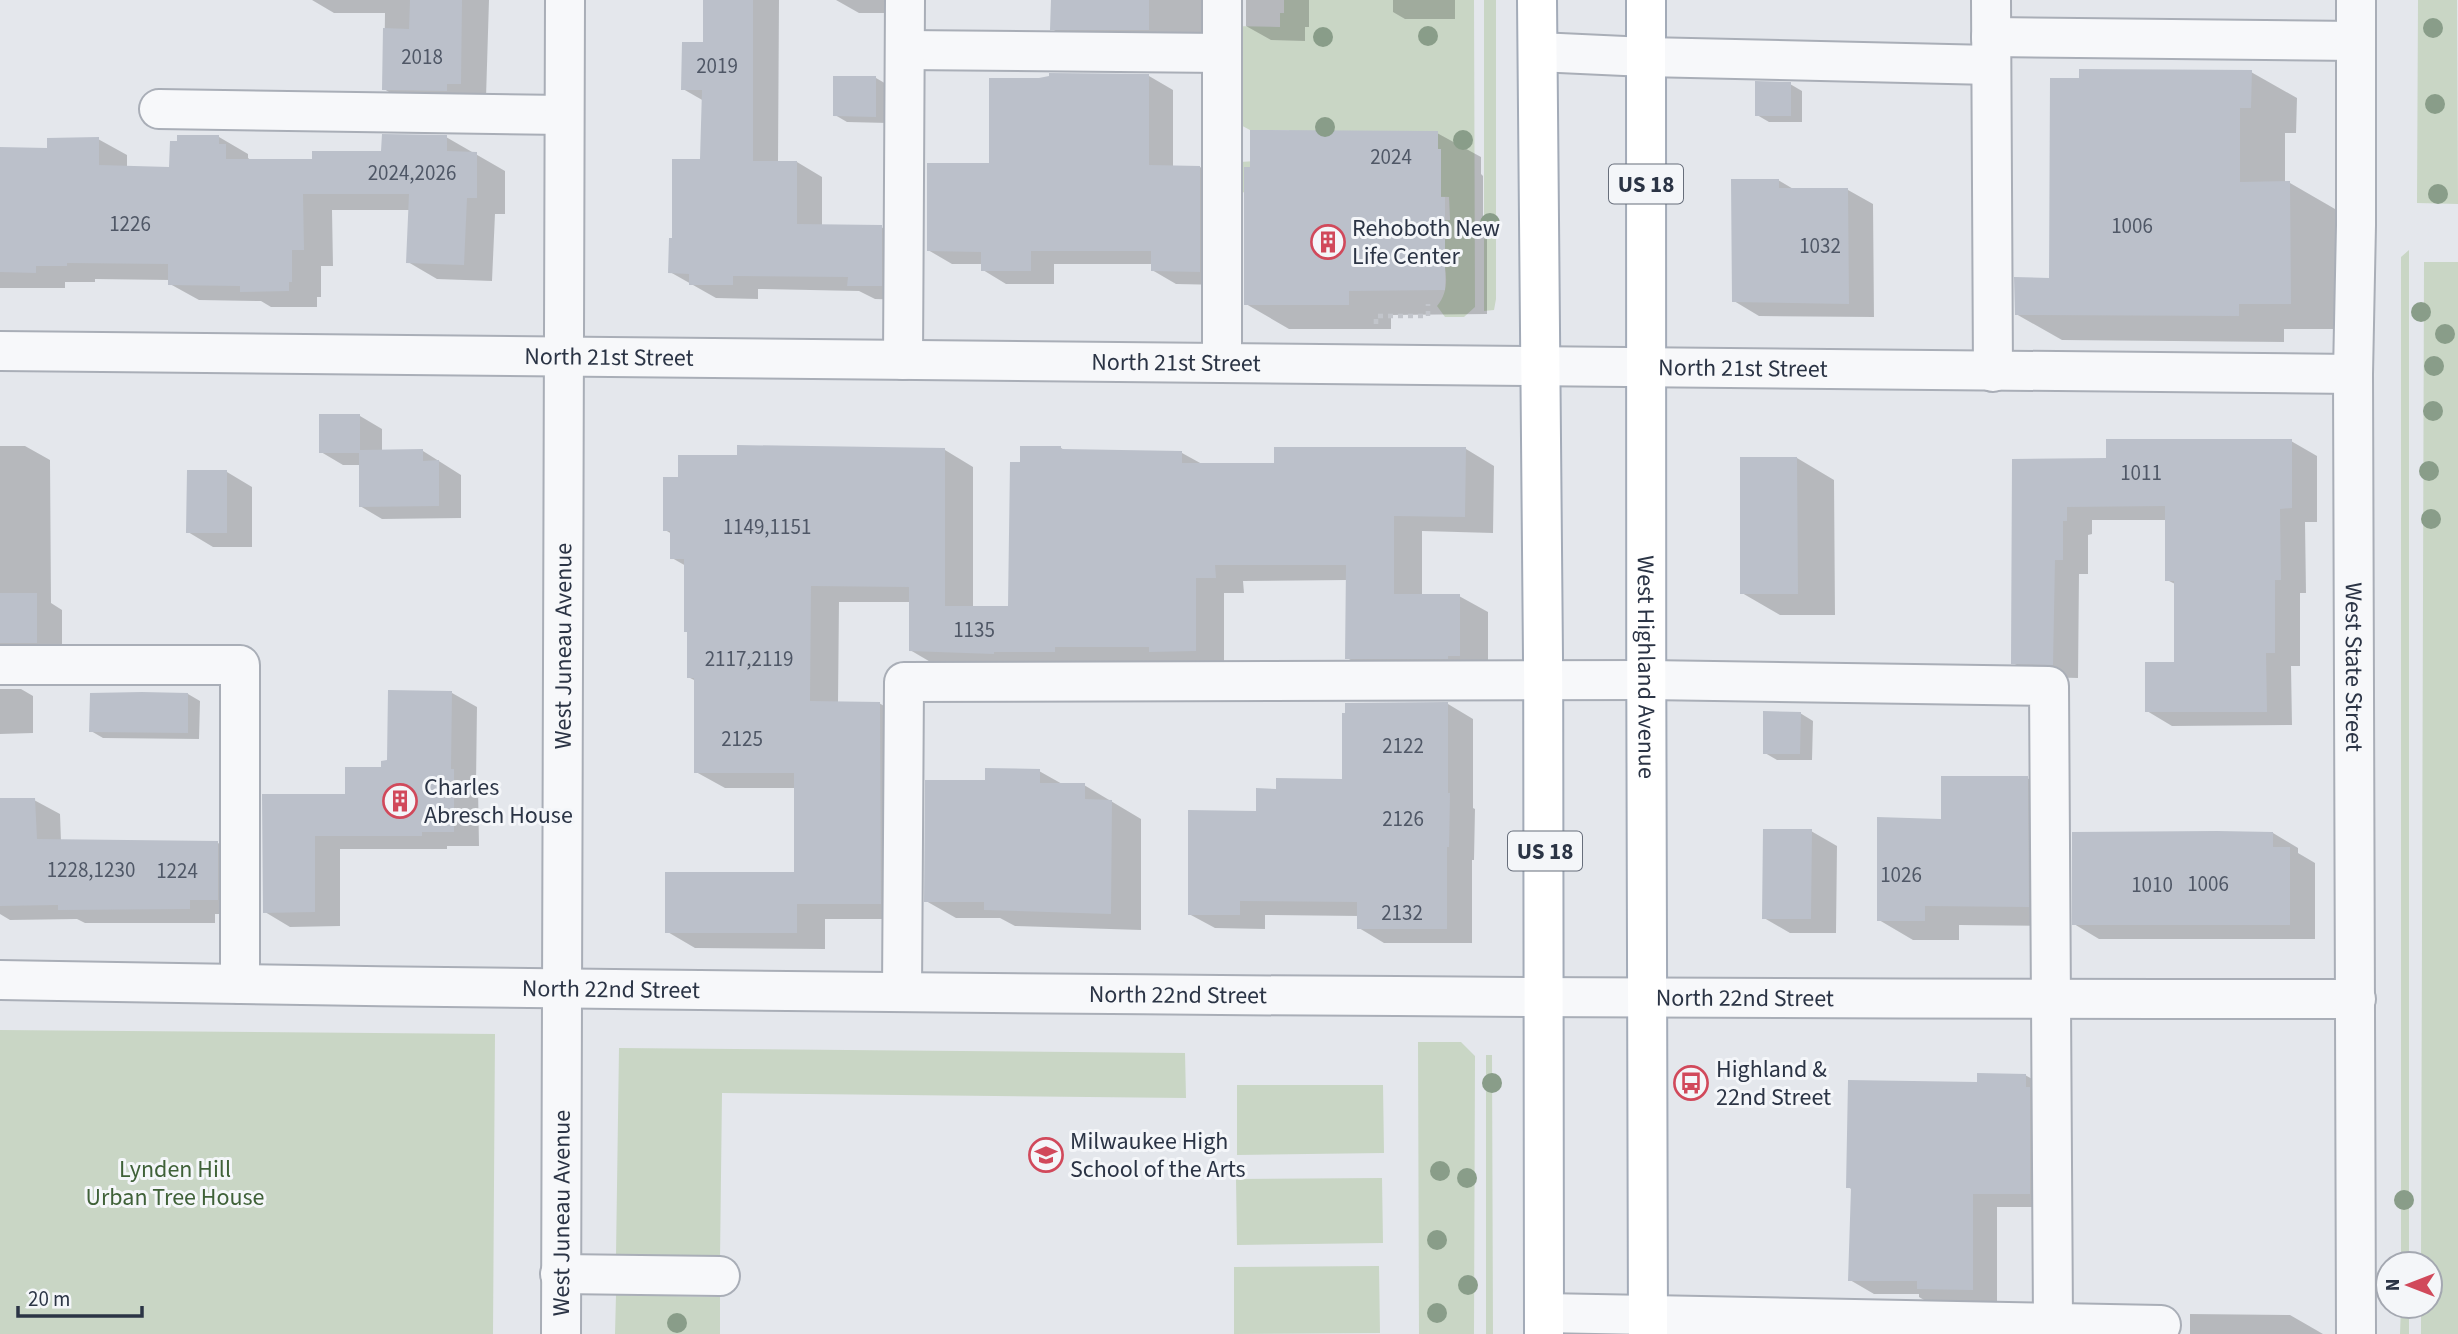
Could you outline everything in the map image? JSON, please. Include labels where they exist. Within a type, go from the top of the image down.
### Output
[{"type":"main road","name":"US 18","points":[[1537,0],[1544,682],[1544,1323]]},
{"type":"main road","name":"West Highland Avenue","points":[[1646,0],[1644,368],[1648,680],[1648,1325]]},
{"type":"street","name":"West Juneau Avenue","points":[[561,1334],[565,0]]},
{"type":"street","points":[[903,360],[905,0]]},
{"type":"street","points":[[1222,0],[1222,362]]},
{"type":"street","name":"West State Street","points":[[2356,0],[2353,374],[2357,1334]]},
{"type":"street","points":[[1538,52],[1646,57],[1991,34],[2356,41]]},
{"type":"street","points":[[1991,34],[1993,372]]},
{"type":"street","points":[[905,50],[1222,53]]},
{"type":"street","points":[[159,109],[564,115]]},
{"type":"street","name":"North 21st Street","points":[[0,351],[2353,374]]},
{"type":"street","points":[[0,665],[240,665],[240,984]]},
{"type":"street","points":[[902,992],[904,682],[1648,680],[2049,687],[2053,1323]]},
{"type":"street","name":"North 22nd Street","points":[[0,980],[902,992],[2356,999]]},
{"type":"street","points":[[560,1274],[720,1276]]},
{"type":"street","points":[[1544,1323],[2161,1325]]},
{"type":"path","points":[[1376,324],[1376,316],[1428,316],[1428,304]]},
{"type":"green space","points":[[1284,0],[1474,0],[1475,307],[1464,317],[1445,317],[1437,306],[1446,287],[1446,276],[1430,221],[1450,220],[1449,197],[1232,192],[1240,162],[1438,149],[1438,131],[1342,131],[1289,155],[1289,130],[1250,130],[1233,121],[1230,26],[1280,27]]},
{"type":"green space","points":[[1484,0],[1496,0],[1496,299],[1494,310],[1484,311]]},
{"type":"green space","points":[[2418,0],[2457,0],[2458,204],[2417,203]]},
{"type":"green space","points":[[2409,250],[2409,1250],[2401,1250],[2401,257]]},
{"type":"green space","points":[[2424,262],[2458,262],[2458,1334],[2421,1334],[2421,1320],[2444,1320],[2444,1250],[2421,1250]]},
{"type":"green space","name":"Lynden Hill Urban Tree House","points":[[0,1030],[495,1034],[493,1334],[0,1334]]},
{"type":"green space","points":[[1418,1042],[1461,1042],[1475,1056],[1474,1334],[1419,1334]]},
{"type":"green space","points":[[619,1048],[1185,1053],[1186,1098],[722,1093],[720,1259],[616,1255]]},
{"type":"green space","points":[[1486,1055],[1492,1055],[1493,1334],[1486,1334]]},
{"type":"green space","points":[[1237,1085],[1383,1085],[1384,1153],[1237,1155]]},
{"type":"green space","points":[[1382,1178],[1383,1243],[1237,1245],[1236,1179]]},
{"type":"green space","points":[[1379,1266],[1380,1333],[1234,1334],[1234,1267]]},
{"type":"green space","points":[[616,1295],[720,1297],[720,1334],[615,1334]]},
{"type":"green space","points":[[2400,1320],[2409,1320],[2409,1334],[2400,1334]]},
{"type":"building","points":[[410,0],[462,0],[461,84],[447,84],[447,91],[382,90],[383,28],[409,29]]},
{"type":"building","points":[[703,0],[753,0],[753,161],[797,161],[797,224],[882,225],[882,286],[847,286],[848,277],[733,276],[733,285],[689,285],[689,274],[668,273],[669,238],[672,238],[672,159],[700,159],[702,90],[681,90],[682,42],[703,42]]},
{"type":"building","points":[[1051,0],[1149,0],[1149,30],[1050,30]]},
{"type":"building","points":[[2079,69],[2252,70],[2251,108],[2240,108],[2240,182],[2290,181],[2291,304],[2239,304],[2239,316],[2015,315],[2014,277],[2049,278],[2050,78],[2079,78]]},
{"type":"building","points":[[1049,73],[1149,74],[1149,165],[1200,166],[1200,272],[1151,271],[1151,251],[1031,251],[1031,271],[981,271],[981,252],[927,251],[927,163],[989,163],[989,78],[1039,78],[1049,76]]},
{"type":"building","points":[[833,76],[876,76],[876,117],[833,116]]},
{"type":"building","points":[[1755,81],[1791,82],[1791,116],[1755,116]]},
{"type":"building","name":"Rehoboth New Life Center","points":[[1250,130],[1438,131],[1438,149],[1441,149],[1441,197],[1445,197],[1445,290],[1349,291],[1349,305],[1244,305],[1244,167],[1250,167]]},
{"type":"building","points":[[382,134],[447,135],[447,151],[477,152],[477,198],[467,198],[464,265],[406,263],[409,194],[303,194],[304,250],[292,250],[292,282],[289,282],[289,291],[240,292],[240,286],[168,285],[168,264],[67,263],[67,266],[36,266],[36,273],[0,272],[0,147],[47,148],[47,138],[99,137],[99,165],[169,167],[170,141],[177,141],[177,135],[219,135],[219,144],[226,144],[226,159],[312,159],[312,151],[381,151]]},
{"type":"building","points":[[1731,179],[1779,179],[1779,188],[1848,188],[1849,304],[1732,302]]},
{"type":"building","points":[[319,414],[360,414],[360,450],[423,449],[423,461],[439,460],[439,506],[359,507],[359,453],[319,453]]},
{"type":"building","points":[[2106,439],[2292,439],[2292,508],[2280,509],[2281,580],[2275,580],[2275,653],[2266,653],[2267,712],[2145,712],[2145,662],[2174,662],[2174,581],[2165,581],[2165,506],[2067,507],[2067,521],[2063,521],[2063,560],[2055,560],[2053,665],[2011,664],[2012,459],[2106,458]]},
{"type":"building","points":[[737,445],[945,448],[945,606],[1008,606],[1010,462],[1020,462],[1020,446],[1182,451],[1182,463],[1274,463],[1274,447],[1466,447],[1465,517],[1394,516],[1394,594],[1460,594],[1460,656],[1448,656],[1448,659],[1345,659],[1346,565],[1215,565],[1216,578],[1196,578],[1196,651],[1149,652],[1149,647],[1055,647],[1055,652],[994,654],[909,651],[909,587],[811,586],[810,701],[880,702],[881,904],[797,904],[797,933],[665,933],[665,872],[794,872],[794,773],[694,773],[694,678],[687,678],[684,559],[670,559],[670,531],[663,531],[663,477],[678,477],[678,455],[737,455]]},
{"type":"building","points":[[1740,457],[1797,457],[1798,594],[1740,594]]},
{"type":"building","points":[[187,470],[227,470],[227,533],[186,533]]},
{"type":"building","points":[[0,593],[37,593],[37,643],[0,643]]},
{"type":"building","points":[[388,690],[452,691],[451,769],[454,769],[454,832],[422,832],[422,836],[315,836],[315,912],[263,913],[262,794],[345,794],[345,767],[381,767],[381,761],[387,760]]},
{"type":"building","points":[[90,693],[188,693],[188,733],[89,732]]},
{"type":"building","points":[[1448,702],[1450,793],[1447,929],[1357,929],[1357,902],[1240,901],[1240,915],[1188,915],[1188,810],[1256,811],[1256,788],[1276,789],[1276,778],[1342,779],[1342,713],[1345,713],[1345,703]]},
{"type":"building","points":[[1763,711],[1801,712],[1800,754],[1763,754]]},
{"type":"building","points":[[985,768],[1040,769],[1040,783],[1085,783],[1085,799],[1112,800],[1111,914],[984,910],[984,902],[924,902],[925,780],[985,780]]},
{"type":"building","points":[[1941,776],[2028,776],[2029,907],[1925,906],[1925,921],[1877,921],[1877,817],[1941,819]]},
{"type":"building","points":[[0,798],[35,798],[37,839],[218,841],[218,900],[190,900],[190,909],[58,910],[58,905],[0,906]]},
{"type":"building","points":[[1763,829],[1812,829],[1811,919],[1762,919]]},
{"type":"building","points":[[2072,832],[2273,832],[2273,847],[2290,847],[2290,925],[2072,925]]},
{"type":"building","points":[[1977,1073],[2026,1074],[2026,1087],[2030,1087],[2030,1194],[1973,1194],[1973,1290],[1917,1289],[1917,1281],[1848,1281],[1851,1188],[1846,1188],[1848,1080],[1977,1082]]},
{"type":"place","name":"Rehoboth New Life Center","points":[[1328,242]]},
{"type":"place","name":"Charles Abresch House","points":[[400,801]]},
{"type":"place","name":"Highland & 22nd Street","points":[[1691,1083]]},
{"type":"place","name":"Milwaukee High School of the Arts","points":[[1046,1155]]}]
